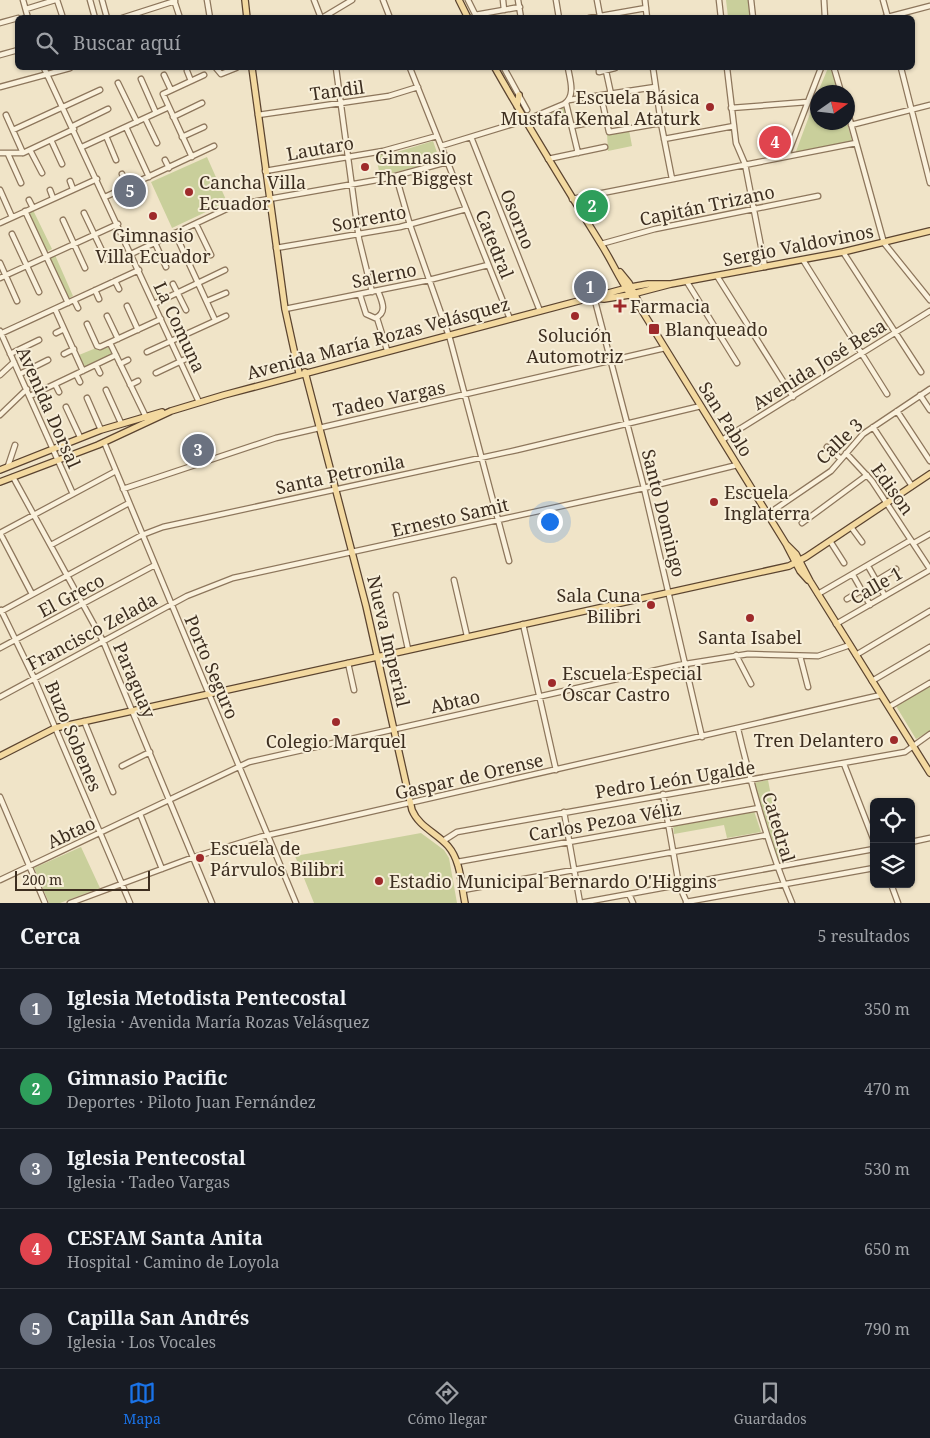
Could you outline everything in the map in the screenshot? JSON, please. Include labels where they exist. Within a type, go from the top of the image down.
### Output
[{"type":"main road","points":[[245,0],[247,15]]},
{"type":"main road","points":[[459,0],[466,15]]},
{"type":"main road","name":"Nueva Imperial","points":[[252,70],[285,309],[302,372],[320,427],[336,489],[378,656],[410,803],[418,820],[452,851],[457,862],[465,903]]},
{"type":"main road","name":"San Pablo","points":[[497,70],[572,199],[929,770]]},
{"type":"main road","points":[[517,106],[519,95]]},
{"type":"main road","name":"Sergio Valdovinos","points":[[632,294],[672,284],[843,252],[930,231]]},
{"type":"main road","name":"Sergio Valdovinos","points":[[628,287],[648,284],[672,284]]},
{"type":"main road","name":"Avenida María Rozas Velásquez","points":[[0,482],[104,442],[125,430],[171,411],[199,402],[302,372],[594,298],[628,287]]},
{"type":"main road","name":"Avenida María Rozas Velásquez","points":[[594,298],[604,299],[632,294]]},
{"type":"main road","name":"Avenida María Rozas Velásquez","points":[[0,470],[100,430],[145,416],[171,411]]},
{"type":"main road","points":[[0,756],[55,728],[798,562],[930,474]]},
{"type":"street","points":[[23,0],[27,14],[54,0],[62,15]]},
{"type":"street","points":[[90,0],[94,15]]},
{"type":"street","points":[[102,0],[106,15]]},
{"type":"street","points":[[207,0],[210,15]]},
{"type":"street","points":[[314,0],[321,15]]},
{"type":"street","points":[[327,15],[352,0]]},
{"type":"street","points":[[383,0],[389,15]]},
{"type":"street","points":[[468,0],[476,15]]},
{"type":"street","points":[[502,0],[504,10]]},
{"type":"street","points":[[518,0],[521,15]]},
{"type":"street","points":[[556,0],[558,15]]},
{"type":"street","points":[[597,0],[600,15]]},
{"type":"street","points":[[646,0],[647,15]]},
{"type":"street","points":[[719,0],[721,15]]},
{"type":"street","points":[[751,0],[753,15]]},
{"type":"street","points":[[824,0],[825,15]]},
{"type":"street","points":[[883,0],[887,15]]},
{"type":"street","points":[[131,15],[174,1],[179,15]]},
{"type":"street","points":[[895,15],[930,6]]},
{"type":"street","points":[[481,15],[520,7]]},
{"type":"street","points":[[606,15],[646,8]]},
{"type":"street","points":[[0,23],[15,19]]},
{"type":"street","points":[[0,55],[15,51]]},
{"type":"street","name":"La Comuna","points":[[45,70],[199,402]]},
{"type":"street","points":[[0,87],[63,70]]},
{"type":"street","points":[[217,70],[218,74],[232,70]]},
{"type":"street","points":[[336,70],[358,236],[372,292]]},
{"type":"street","name":"Catedral","points":[[411,70],[510,319]]},
{"type":"street","points":[[505,70],[528,110]]},
{"type":"street","points":[[568,70],[572,88],[568,102],[578,153]]},
{"type":"street","points":[[599,70],[599,72],[609,70]]},
{"type":"street","points":[[653,70],[672,179]]},
{"type":"street","points":[[727,70],[738,151],[745,164],[765,267]]},
{"type":"street","points":[[786,156],[820,70]]},
{"type":"street","points":[[835,70],[840,85]]},
{"type":"street","points":[[902,70],[930,183]]},
{"type":"street","points":[[187,71],[191,80]]},
{"type":"street","points":[[606,71],[611,94]]},
{"type":"street","points":[[164,75],[171,90]]},
{"type":"street","points":[[192,157],[163,94],[204,75]]},
{"type":"street","points":[[141,79],[156,113]]},
{"type":"street","points":[[118,83],[136,122]]},
{"type":"street","name":"Tandil","points":[[258,115],[395,95],[418,87]]},
{"type":"street","points":[[441,146],[526,120],[568,102],[655,87]]},
{"type":"street","points":[[13,130],[100,90]]},
{"type":"street","points":[[602,96],[608,132],[661,123]]},
{"type":"street","points":[[732,108],[808,102]]},
{"type":"street","points":[[173,117],[202,103]]},
{"type":"street","points":[[855,124],[930,105]]},
{"type":"street","points":[[82,147],[169,107]]},
{"type":"street","points":[[0,153],[23,153],[108,110]]},
{"type":"street","points":[[6,115],[23,153]]},
{"type":"street","points":[[145,118],[157,143]]},
{"type":"street","points":[[572,126],[605,120]]},
{"type":"street","points":[[664,139],[734,126]]},
{"type":"street","points":[[126,127],[149,177]]},
{"type":"street","points":[[182,137],[204,127]]},
{"type":"street","points":[[852,130],[884,243],[930,300]]},
{"type":"street","points":[[106,136],[116,160]]},
{"type":"street","name":"Lautaro","points":[[265,171],[396,148],[437,136]]},
{"type":"street","name":"Osorno","points":[[471,137],[540,311]]},
{"type":"street","points":[[51,140],[62,164]]},
{"type":"street","points":[[572,199],[856,143]]},
{"type":"street","points":[[105,197],[214,146]]},
{"type":"street","points":[[548,159],[605,148]]},
{"type":"street","points":[[30,150],[42,173]]},
{"type":"street","points":[[8,154],[21,183]]},
{"type":"street","points":[[165,160],[168,168]]},
{"type":"street","points":[[131,254],[235,205],[396,176],[447,162]]},
{"type":"street","points":[[122,174],[128,186]]},
{"type":"street","points":[[396,176],[410,225],[448,334],[509,561]]},
{"type":"street","points":[[0,223],[96,179]]},
{"type":"street","points":[[70,182],[74,189]]},
{"type":"street","points":[[0,190],[12,217]]},
{"type":"street","points":[[50,190],[53,198]]},
{"type":"street","name":"Capitán Trizano","points":[[601,244],[655,229],[818,196]]},
{"type":"street","points":[[29,200],[33,208]]},
{"type":"street","name":"Sorrento","points":[[276,248],[358,236],[466,210]]},
{"type":"street","points":[[25,211],[68,302]]},
{"type":"street","points":[[84,213],[106,259]]},
{"type":"street","points":[[63,220],[85,268]]},
{"type":"street","points":[[0,278],[118,224]]},
{"type":"street","points":[[196,224],[210,255]]},
{"type":"street","points":[[175,233],[215,320]]},
{"type":"street","points":[[12,234],[39,292]]},
{"type":"street","points":[[154,243],[166,266]]},
{"type":"street","points":[[843,252],[921,372]]},
{"type":"street","points":[[803,260],[888,394]]},
{"type":"street","points":[[0,263],[17,301]]},
{"type":"street","name":"Salerno","points":[[285,309],[360,295],[488,265]]},
{"type":"street","points":[[0,333],[139,270]]},
{"type":"street","points":[[154,304],[225,270]]},
{"type":"street","points":[[717,276],[793,397]]},
{"type":"street","points":[[115,281],[119,289]]},
{"type":"street","points":[[687,282],[737,363]]},
{"type":"street","points":[[173,284],[186,310]]},
{"type":"street","points":[[95,290],[99,299]]},
{"type":"street","points":[[377,318],[383,309],[378,291]]},
{"type":"street","points":[[207,301],[226,292]]},
{"type":"street","points":[[360,295],[366,314],[372,318],[377,318]]},
{"type":"street","name":"Santo Domingo","points":[[594,298],[644,488],[702,737]]},
{"type":"street","points":[[74,300],[78,308]]},
{"type":"street","points":[[127,306],[138,330]]},
{"type":"street","points":[[55,309],[84,371]]},
{"type":"street","name":"Avenida José Besa","points":[[722,440],[930,311]]},
{"type":"street","points":[[107,316],[118,339]]},
{"type":"street","points":[[146,352],[226,316]]},
{"type":"street","points":[[377,318],[387,350]]},
{"type":"street","points":[[87,324],[97,346],[100,347],[161,319]]},
{"type":"street","points":[[56,333],[64,329]]},
{"type":"street","name":"Avenida Dorsal","points":[[0,333],[73,494]]},
{"type":"street","points":[[10,354],[39,340]]},
{"type":"street","points":[[110,342],[145,416]]},
{"type":"street","name":"Tadeo Vargas","points":[[124,490],[254,444],[320,427],[665,348]]},
{"type":"street","points":[[64,354],[74,349]]},
{"type":"street","points":[[30,396],[116,355]]},
{"type":"street","points":[[156,373],[192,356]]},
{"type":"street","points":[[20,374],[48,360]]},
{"type":"street","points":[[120,364],[128,360]]},
{"type":"street","points":[[0,375],[14,362]]},
{"type":"street","points":[[96,365],[100,373]]},
{"type":"street","points":[[76,374],[80,382]]},
{"type":"street","points":[[130,384],[138,381]]},
{"type":"street","points":[[55,384],[59,392]]},
{"type":"street","points":[[0,415],[26,389]]},
{"type":"street","name":"Calle 3","points":[[768,514],[830,471],[860,437],[930,389]]},
{"type":"street","points":[[106,390],[121,423]]},
{"type":"street","points":[[920,395],[930,410]]},
{"type":"street","points":[[87,398],[100,430]]},
{"type":"street","name":"Santa Petronila","points":[[0,611],[142,535],[168,526],[482,458],[701,406]]},
{"type":"street","points":[[66,407],[80,437]]},
{"type":"street","points":[[897,411],[930,462]]},
{"type":"street","points":[[873,427],[912,486]]},
{"type":"street","name":"Porto Seguro","points":[[104,442],[296,903]]},
{"type":"street","points":[[8,466],[15,445]]},
{"type":"street","points":[[827,447],[841,459]]},
{"type":"street","name":"Edison","points":[[846,453],[868,475],[930,567]]},
{"type":"street","name":"Ernesto Samit","points":[[171,604],[194,593],[238,577],[644,488],[737,465]]},
{"type":"street","points":[[32,594],[0,533],[116,471]]},
{"type":"street","points":[[802,523],[868,475]]},
{"type":"street","name":"Paraguay","points":[[13,477],[103,641],[212,903]]},
{"type":"street","points":[[51,545],[129,503]]},
{"type":"street","points":[[851,527],[862,542]]},
{"type":"street","points":[[818,594],[930,534]]},
{"type":"street","points":[[830,541],[844,562]]},
{"type":"street","name":"El Greco","points":[[0,648],[155,565]]},
{"type":"street","points":[[868,566],[885,596]]},
{"type":"street","name":"Calle 1","points":[[836,624],[930,567]]},
{"type":"street","points":[[876,581],[896,569]]},
{"type":"street","points":[[853,575],[870,605]]},
{"type":"street","points":[[454,580],[468,636]]},
{"type":"street","points":[[847,599],[862,590]]},
{"type":"street","points":[[396,595],[408,649]]},
{"type":"street","name":"Francisco Zelada","points":[[0,697],[171,604]]},
{"type":"street","name":"Buzo Sobenes","points":[[0,611],[34,678],[130,903]]},
{"type":"street","points":[[856,655],[930,611]]},
{"type":"street","points":[[523,624],[556,770]]},
{"type":"street","name":"Abtao","points":[[0,880],[254,761],[685,664],[736,655],[823,655],[850,645]]},
{"type":"street","points":[[872,681],[930,647]]},
{"type":"street","points":[[736,655],[751,684]]},
{"type":"street","points":[[800,656],[808,687]]},
{"type":"street","points":[[348,663],[354,690]]},
{"type":"street","points":[[889,707],[930,683]]},
{"type":"street","name":"Gaspar de Orense","points":[[70,903],[194,857],[268,835],[881,695]]},
{"type":"street","points":[[84,721],[113,792]]},
{"type":"street","name":"Catedral","points":[[738,729],[758,808],[777,867],[792,903]]},
{"type":"street","name":"Pedro León Ugalde","points":[[443,841],[457,832],[905,752],[930,734]]},
{"type":"street","points":[[122,766],[150,752]]},
{"type":"street","points":[[844,764],[870,831]]},
{"type":"street","points":[[663,794],[679,885],[687,903],[870,869]]},
{"type":"street","points":[[0,797],[45,903]]},
{"type":"street","name":"Carlos Pezoa Véliz","points":[[457,862],[758,808]]},
{"type":"street","points":[[564,812],[580,903],[870,850]]},
{"type":"street","points":[[140,814],[162,869]]},
{"type":"street","points":[[462,890],[767,836]]},
{"type":"street","points":[[915,841],[930,838]]},
{"type":"street","points":[[892,888],[898,903]]},
{"type":"street","points":[[629,894],[633,903]]},
{"type":"green space","points":[[726,0],[754,0],[756,15],[728,15]]},
{"type":"green space","points":[[827,70],[832,70],[836,85],[821,85]]},
{"type":"green space","points":[[565,107],[567,120],[540,127],[536,120]]},
{"type":"green space","points":[[810,114],[810,130],[849,130],[852,141],[795,154]]},
{"type":"green space","points":[[629,130],[632,146],[608,151],[607,133]]},
{"type":"green space","points":[[433,141],[440,161],[380,176],[376,156]]},
{"type":"green space","name":"Cancha Villa Ecuador","points":[[207,157],[227,202],[172,228],[151,182]]},
{"type":"green space","points":[[33,210],[52,249],[46,252],[27,213]]},
{"type":"green space","points":[[55,255],[73,296],[67,299],[49,258]]},
{"type":"green space","points":[[110,347],[114,353],[84,367],[79,355],[96,348],[98,350]]},
{"type":"green space","points":[[930,685],[930,731],[916,739],[896,706]]},
{"type":"green space","points":[[768,780],[783,858],[776,859],[754,783]]},
{"type":"green space","points":[[754,811],[761,832],[727,838],[724,825],[674,834],[673,825]]},
{"type":"green space","name":"Estadio Municipal Bernardo O'Higgins","points":[[421,833],[444,850],[449,858],[457,903],[314,903],[295,856]]},
{"type":"green space","points":[[81,847],[100,888],[60,903],[49,903],[34,868]]},
{"type":"place","name":"Escuela Básica Mustafa Kemal Ataturk","points":[[710,107]]},
{"type":"place","name":"CESFAM Santa Anita","points":[[775,142]]},
{"type":"place","name":"Gimnasio The Biggest","points":[[365,167]]},
{"type":"place","name":"Capilla San Andrés","points":[[130,191]]},
{"type":"place","name":"Cancha Villa Ecuador","points":[[189,192]]},
{"type":"place","name":"Gimnasio Pacific","points":[[592,206]]},
{"type":"place","name":"Gimnasio Villa Ecuador","points":[[153,216]]},
{"type":"place","name":"Iglesia Metodista Pentecostal","points":[[590,287]]},
{"type":"place","name":"Farmacia","points":[[620,306]]},
{"type":"place","name":"Solución Automotriz","points":[[575,316]]},
{"type":"place","name":"Blanqueado","points":[[654,329]]},
{"type":"place","name":"Iglesia Pentecostal","points":[[198,450]]},
{"type":"place","name":"Escuela Inglaterra","points":[[714,502]]},
{"type":"place","name":"Sala Cuna Bilibri","points":[[651,605]]},
{"type":"place","name":"Santa Isabel","points":[[750,618]]},
{"type":"place","name":"Escuela Especial Óscar Castro","points":[[552,683]]},
{"type":"place","name":"Colegio Marquel","points":[[336,722]]},
{"type":"place","name":"Tren Delantero","points":[[894,740]]},
{"type":"place","name":"Escuela de Párvulos Bilibri","points":[[200,858]]},
{"type":"place","name":"Estadio Municipal Bernardo O'Higgins","points":[[379,881]]}]
